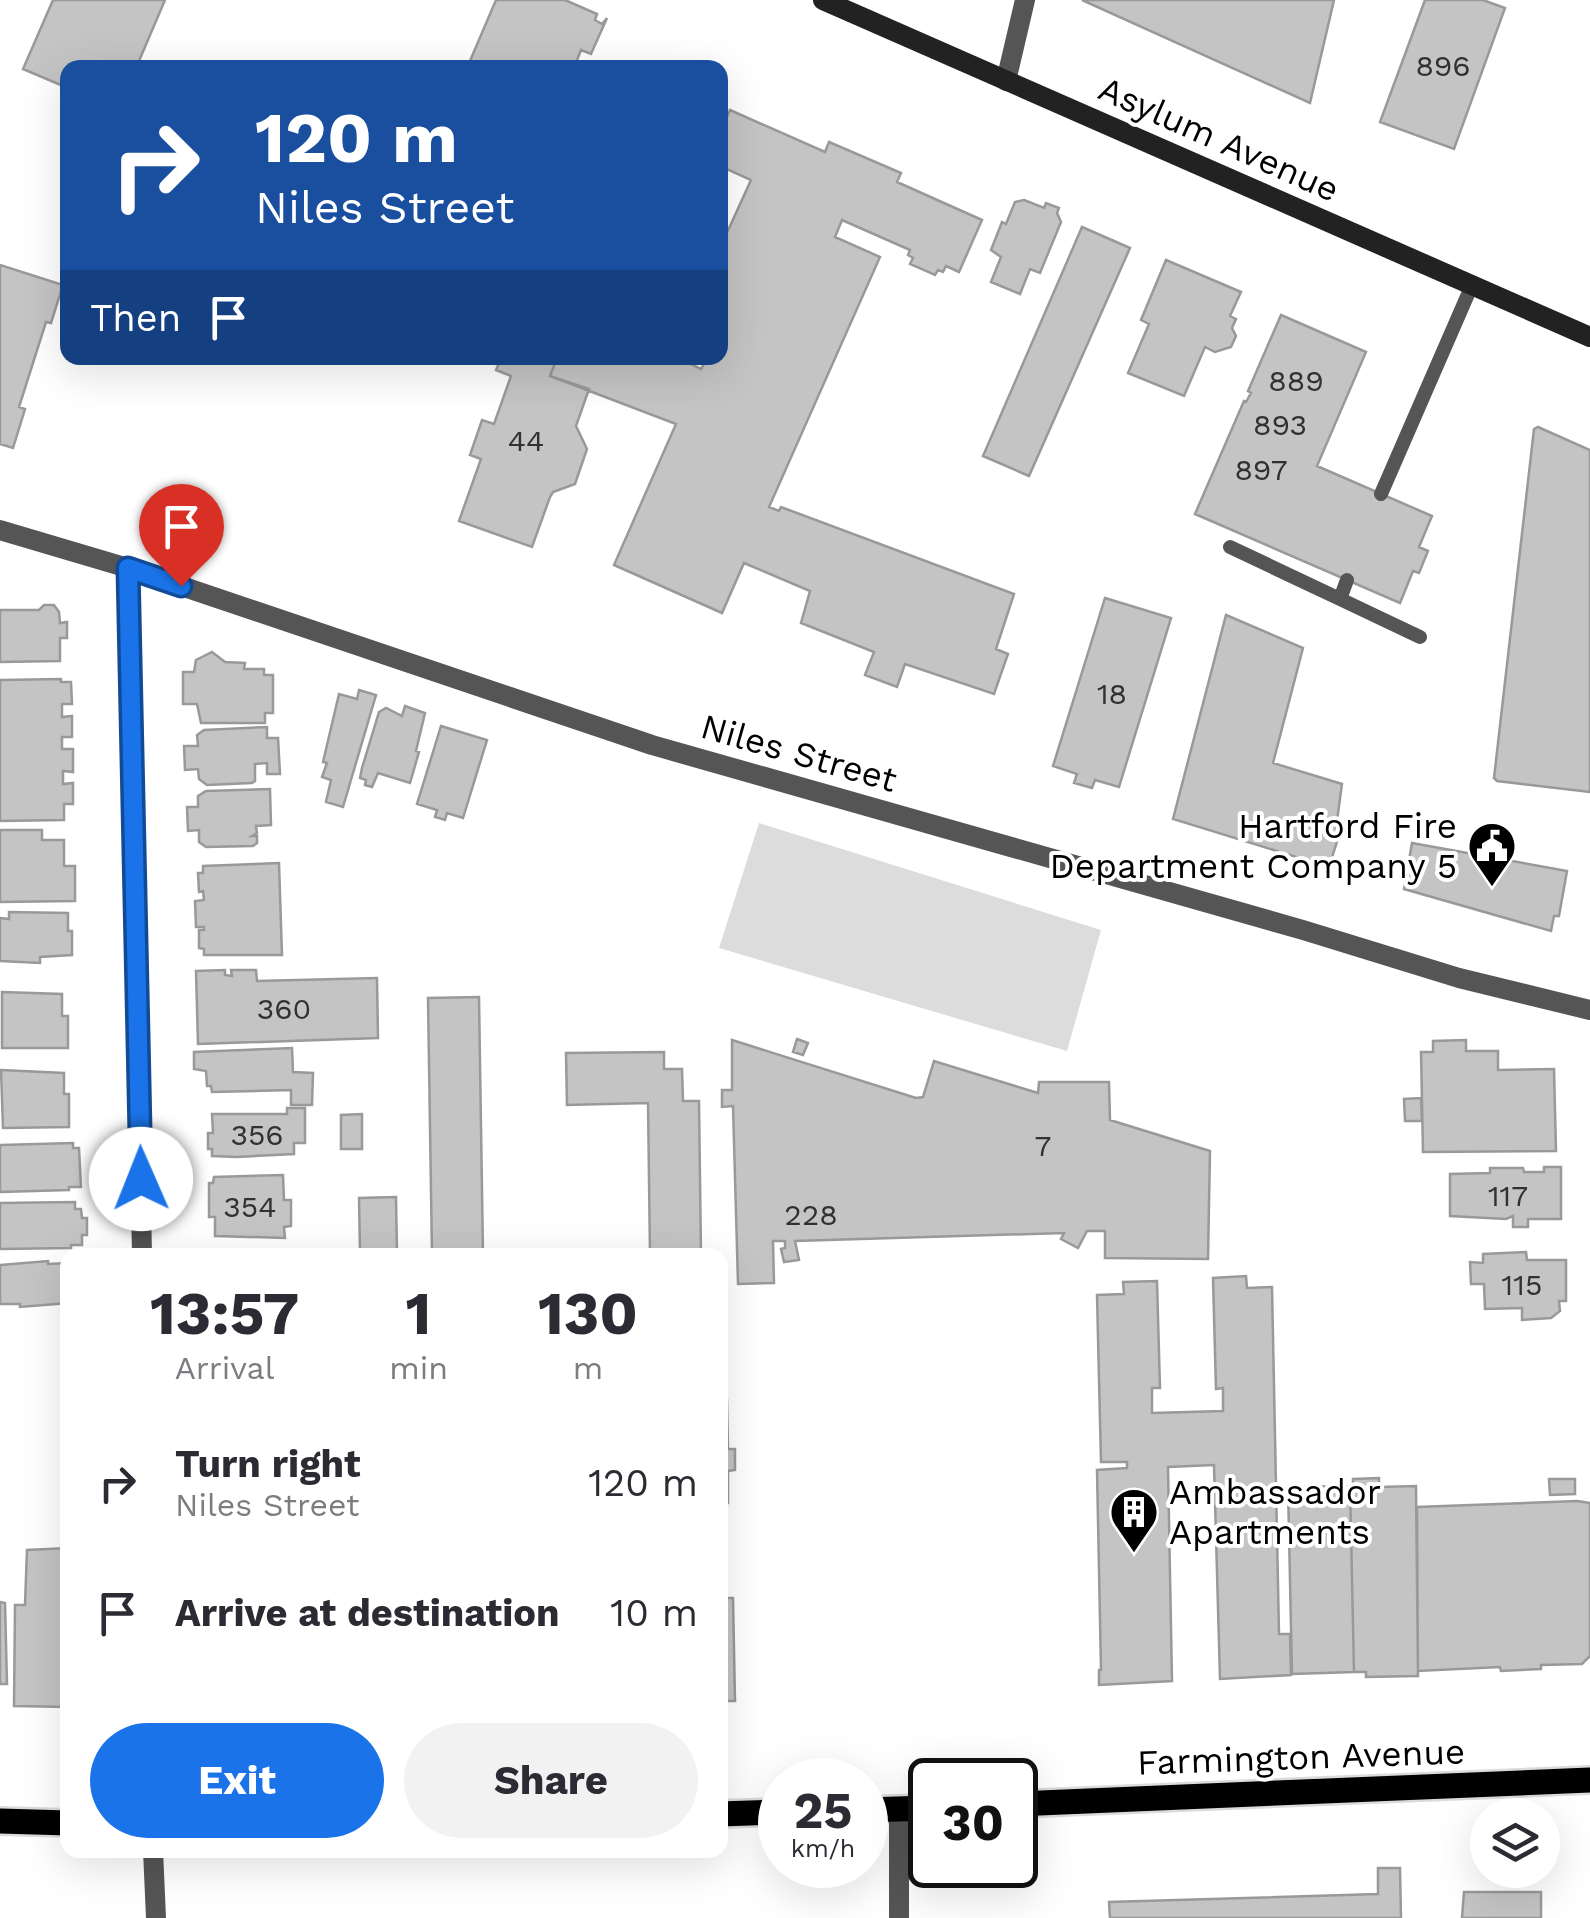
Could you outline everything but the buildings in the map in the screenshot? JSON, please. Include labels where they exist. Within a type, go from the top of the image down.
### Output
[{"type":"main road","name":"Asylum Avenue","points":[[823,0],[1590,337]]},
{"type":"main road","name":"Farmington Avenue","points":[[1038,1803],[1590,1780]]},
{"type":"main road","points":[[888,1809],[908,1809]]},
{"type":"main road","points":[[728,1814],[758,1813]]},
{"type":"main road","points":[[0,1821],[60,1823]]},
{"type":"street","points":[[1006,80],[1026,0]]},
{"type":"street","name":"Niles Street","points":[[0,530],[128,568],[652,746],[1303,930],[1458,978],[1590,1010]]},
{"type":"street","points":[[128,568],[142,1248]]},
{"type":"street","points":[[899,1809],[899,1918]]},
{"type":"street","points":[[153,1858],[156,1918]]},
{"type":"lane","points":[[1381,494],[1472,285]]},
{"type":"lane","points":[[1230,548],[1420,636]]},
{"type":"lane","points":[[1340,599],[1347,580]]},
{"type":"shaded area","points":[[759,823],[1101,930],[1067,1051],[719,948]]},
{"type":"place","name":"Hartford Fire Department Company 5","points":[[1492,888]]},
{"type":"place","name":"Ambassador Apartments","points":[[1134,1554]]},
{"type":"route","points":[[141,1179],[128,568],[181,586]]}]
